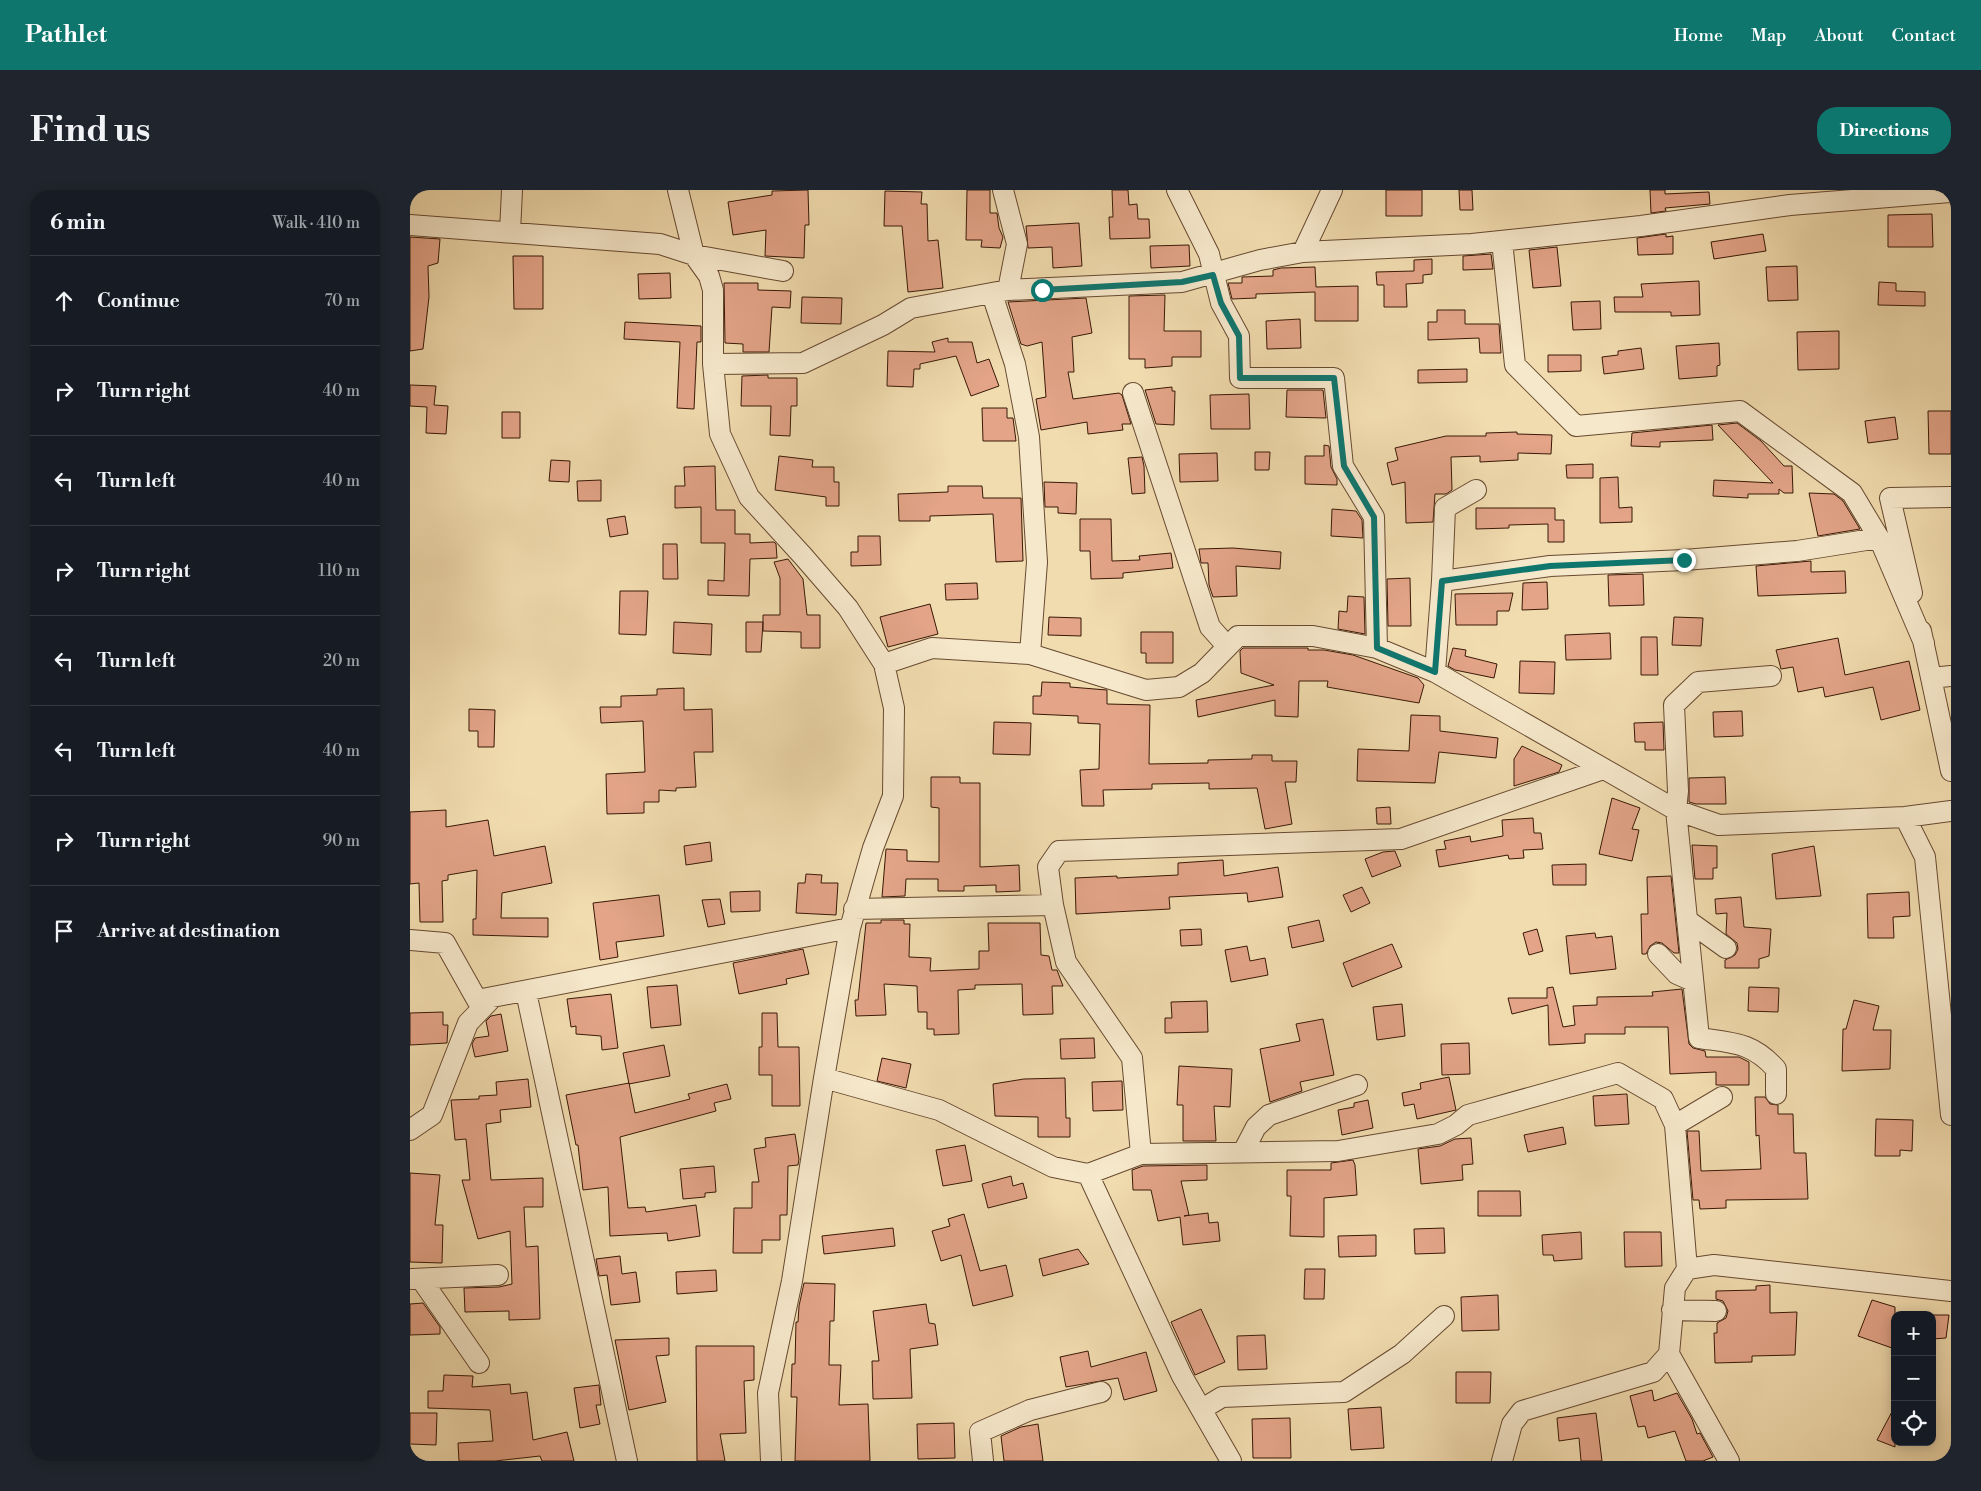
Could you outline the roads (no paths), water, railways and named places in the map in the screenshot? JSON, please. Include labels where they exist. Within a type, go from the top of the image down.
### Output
[{"type":"street","points":[[510,232],[512,190]]},
{"type":"street","points":[[678,190],[694,255],[710,276],[714,290],[713,364],[720,434],[749,497],[848,608],[884,664],[894,708],[893,796],[872,848],[852,918],[824,1078],[792,1281],[768,1394],[770,1461]]},
{"type":"street","points":[[1002,190],[1017,244],[1000,292],[1016,364],[1029,437],[1037,562],[1030,654]]},
{"type":"street","points":[[1177,190],[1209,254],[1221,303],[1239,336],[1240,378],[1334,378],[1344,466],[1374,517],[1377,648]]},
{"type":"street","points":[[1303,252],[1332,190]]},
{"type":"street","points":[[713,364],[803,363],[883,325],[911,308],[1000,292],[1182,282],[1213,275],[1260,260],[1303,252],[1472,244],[1642,226],[1790,205],[1951,192]]},
{"type":"street","points":[[410,225],[660,244],[694,255],[783,271]]},
{"type":"street","points":[[1502,241],[1515,365],[1576,426],[1740,411],[1852,493],[1879,538],[1924,643]]},
{"type":"street","points":[[1133,393],[1210,627],[1227,646]]},
{"type":"street","points":[[1435,672],[1445,508],[1476,490]]},
{"type":"street","points":[[1951,497],[1890,498],[1924,643],[1951,771]]},
{"type":"street","points":[[1442,581],[1550,566],[1797,551],[1879,538]]},
{"type":"street","points":[[884,664],[932,648],[1030,654],[1146,690],[1180,687],[1202,673],[1238,636],[1314,636],[1377,648],[1435,672],[1676,810],[1719,825],[1905,817],[1951,811]]},
{"type":"street","points":[[1772,676],[1698,682],[1674,705],[1678,791],[1676,810],[1699,1038],[1740,1043],[1763,1055],[1776,1069],[1776,1094]]},
{"type":"street","points":[[1931,678],[1951,676]]},
{"type":"street","points":[[1142,1154],[1132,1058],[1066,962],[1053,905],[1048,867],[1059,851],[1401,839],[1603,769]]},
{"type":"street","points":[[1905,817],[1925,857],[1951,1115]]},
{"type":"street","points":[[410,940],[445,943],[477,1000],[526,992],[852,918],[1053,905]]},
{"type":"street","points":[[1687,920],[1726,948]]},
{"type":"street","points":[[1658,954],[1677,974],[1693,981]]},
{"type":"street","points":[[526,992],[627,1461]]},
{"type":"street","points":[[410,1130],[432,1115],[468,1022],[493,997]]},
{"type":"street","points":[[824,1078],[939,1110],[1053,1167],[1088,1174],[1142,1154],[1338,1151],[1438,1134],[1456,1125],[1468,1115],[1618,1073],[1662,1099],[1675,1125],[1687,1270],[1675,1288],[1669,1354],[1728,1461]]},
{"type":"street","points":[[1243,1152],[1256,1127],[1269,1115],[1357,1085]]},
{"type":"street","points":[[1675,1125],[1722,1097]]},
{"type":"street","points":[[1088,1174],[1182,1376],[1231,1461]]},
{"type":"street","points":[[1687,1270],[1714,1265],[1951,1291]]},
{"type":"street","points":[[416,1279],[498,1275]]},
{"type":"street","points":[[416,1279],[479,1363]]},
{"type":"street","points":[[1672,1310],[1716,1311]]},
{"type":"street","points":[[1202,1409],[1222,1397],[1344,1392],[1402,1354],[1444,1316]]},
{"type":"street","points":[[1502,1461],[1512,1424],[1522,1411],[1653,1372],[1669,1354]]},
{"type":"street","points":[[983,1461],[980,1432],[1030,1410],[1101,1392]]}]
